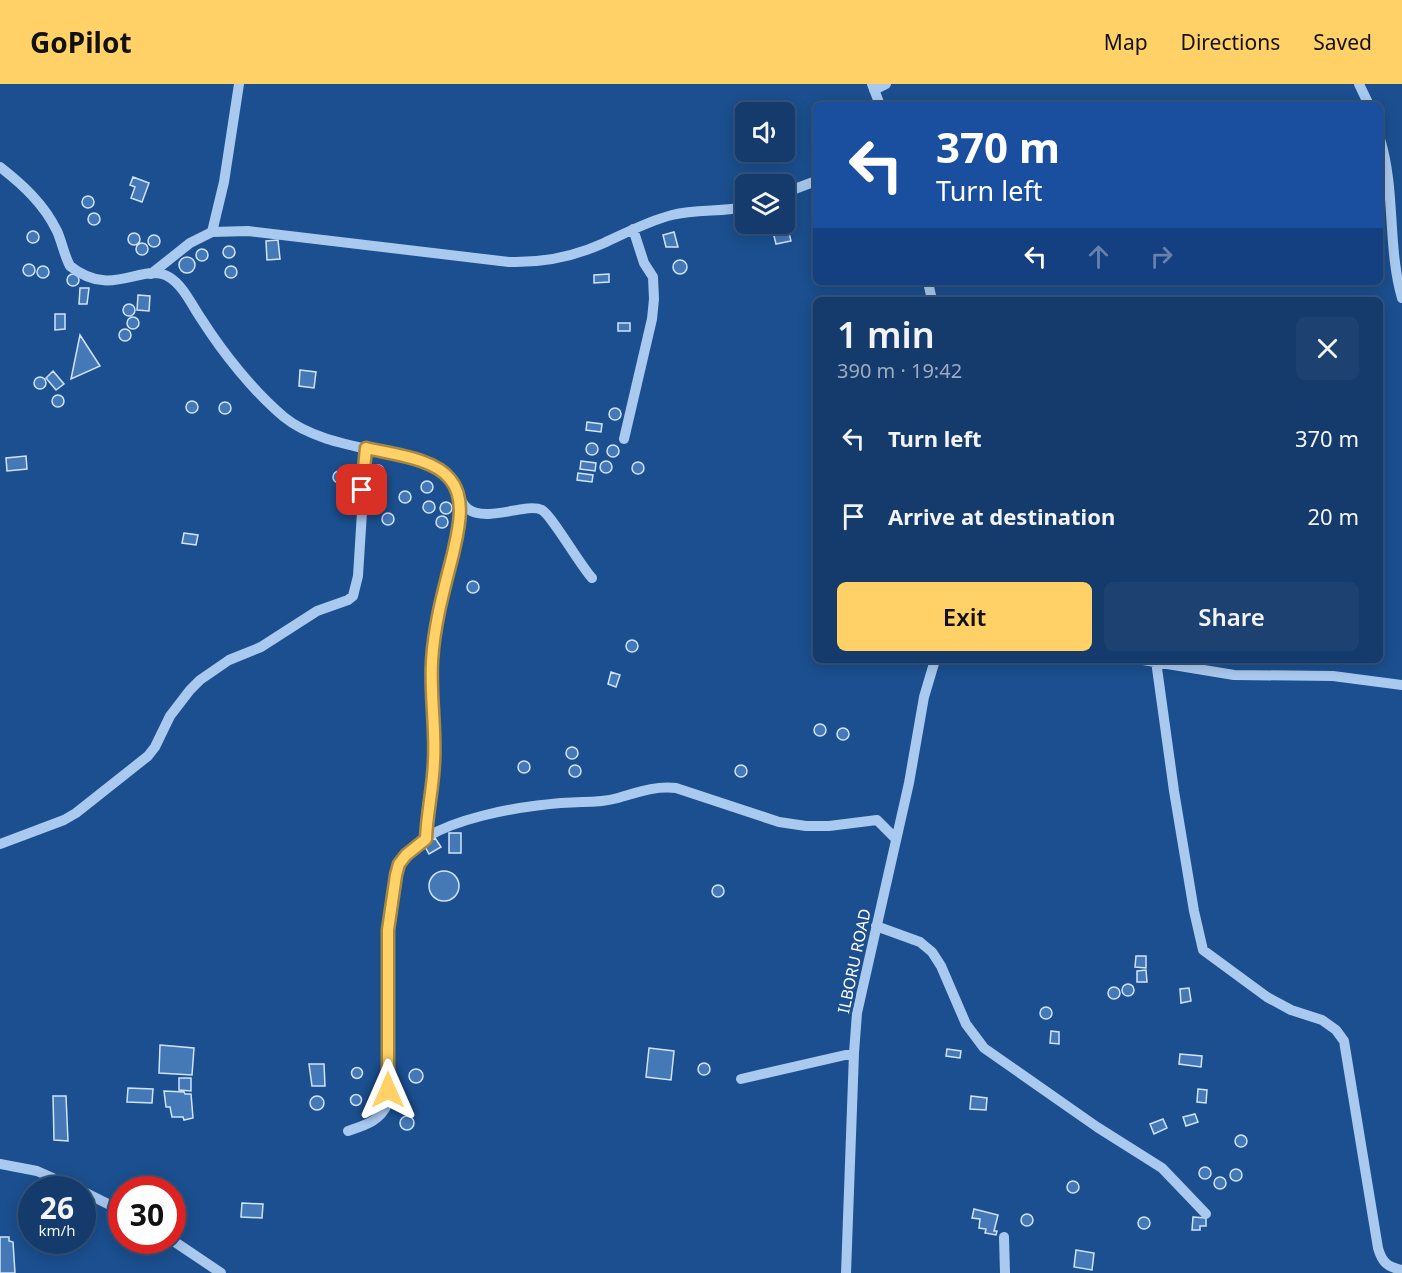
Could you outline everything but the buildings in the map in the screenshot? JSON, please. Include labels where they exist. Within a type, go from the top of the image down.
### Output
[{"type":"street","points":[[212,232],[224,182],[239,84]]},
{"type":"street","points":[[879,102],[873,87],[886,84]]},
{"type":"street","points":[[1359,84],[1368,102]]},
{"type":"street","points":[[1383,153],[1390,187],[1393,247],[1402,298]]},
{"type":"street","points":[[0,167],[24,185],[42,206],[56,229],[70,266],[74,270],[94,280],[107,281],[151,274],[169,277],[176,283],[189,298],[216,341],[267,402],[286,419],[330,439],[418,459],[450,477],[459,498],[467,508],[476,513],[530,508],[541,510],[552,520],[579,563],[592,578]]},
{"type":"street","points":[[795,189],[813,182]]},
{"type":"street","points":[[151,274],[190,243],[212,232],[248,231],[509,262],[535,263],[566,256],[603,243],[673,214],[735,209]]},
{"type":"street","points":[[624,439],[652,319],[654,299],[653,277],[644,263],[633,229]]},
{"type":"street","points":[[0,844],[64,820],[148,756],[180,703],[190,690],[206,676],[230,660],[261,646],[317,611],[353,596],[360,553],[366,448]]},
{"type":"street","points":[[426,839],[427,810],[434,760],[432,659],[443,594],[459,527],[459,498]]},
{"type":"street","name":"ILBORU ROAD","points":[[846,1273],[857,1013],[909,783],[924,697],[934,663]]},
{"type":"street","points":[[1156,663],[1176,802],[1203,950],[1267,997],[1291,1010],[1322,1020],[1336,1029],[1344,1041],[1378,1248],[1381,1259],[1388,1266],[1402,1270]]},
{"type":"street","points":[[1162,663],[1234,675],[1333,676],[1402,685]]},
{"type":"street","points":[[348,1131],[371,1123],[383,1113],[387,1103],[388,930],[396,875],[399,864],[406,855],[426,839],[456,824],[505,810],[548,803],[617,798],[640,790],[661,787],[676,788],[779,822],[806,826],[829,826],[877,820],[895,838]]},
{"type":"street","points":[[876,926],[920,942],[932,952],[941,966],[966,1024],[984,1048],[1097,1127],[1162,1168],[1206,1214]]},
{"type":"street","points":[[741,1079],[854,1053]]},
{"type":"street","points":[[0,1164],[37,1171],[49,1176]]},
{"type":"street","points":[[1004,1237],[1005,1273]]},
{"type":"street","points":[[186,1249],[221,1273]]},
{"type":"route","points":[[362,490],[366,448],[418,459],[437,469],[450,477],[459,498],[459,527],[443,594],[432,659],[434,760],[427,810],[426,839],[406,855],[399,864],[388,930],[388,1090]]}]
